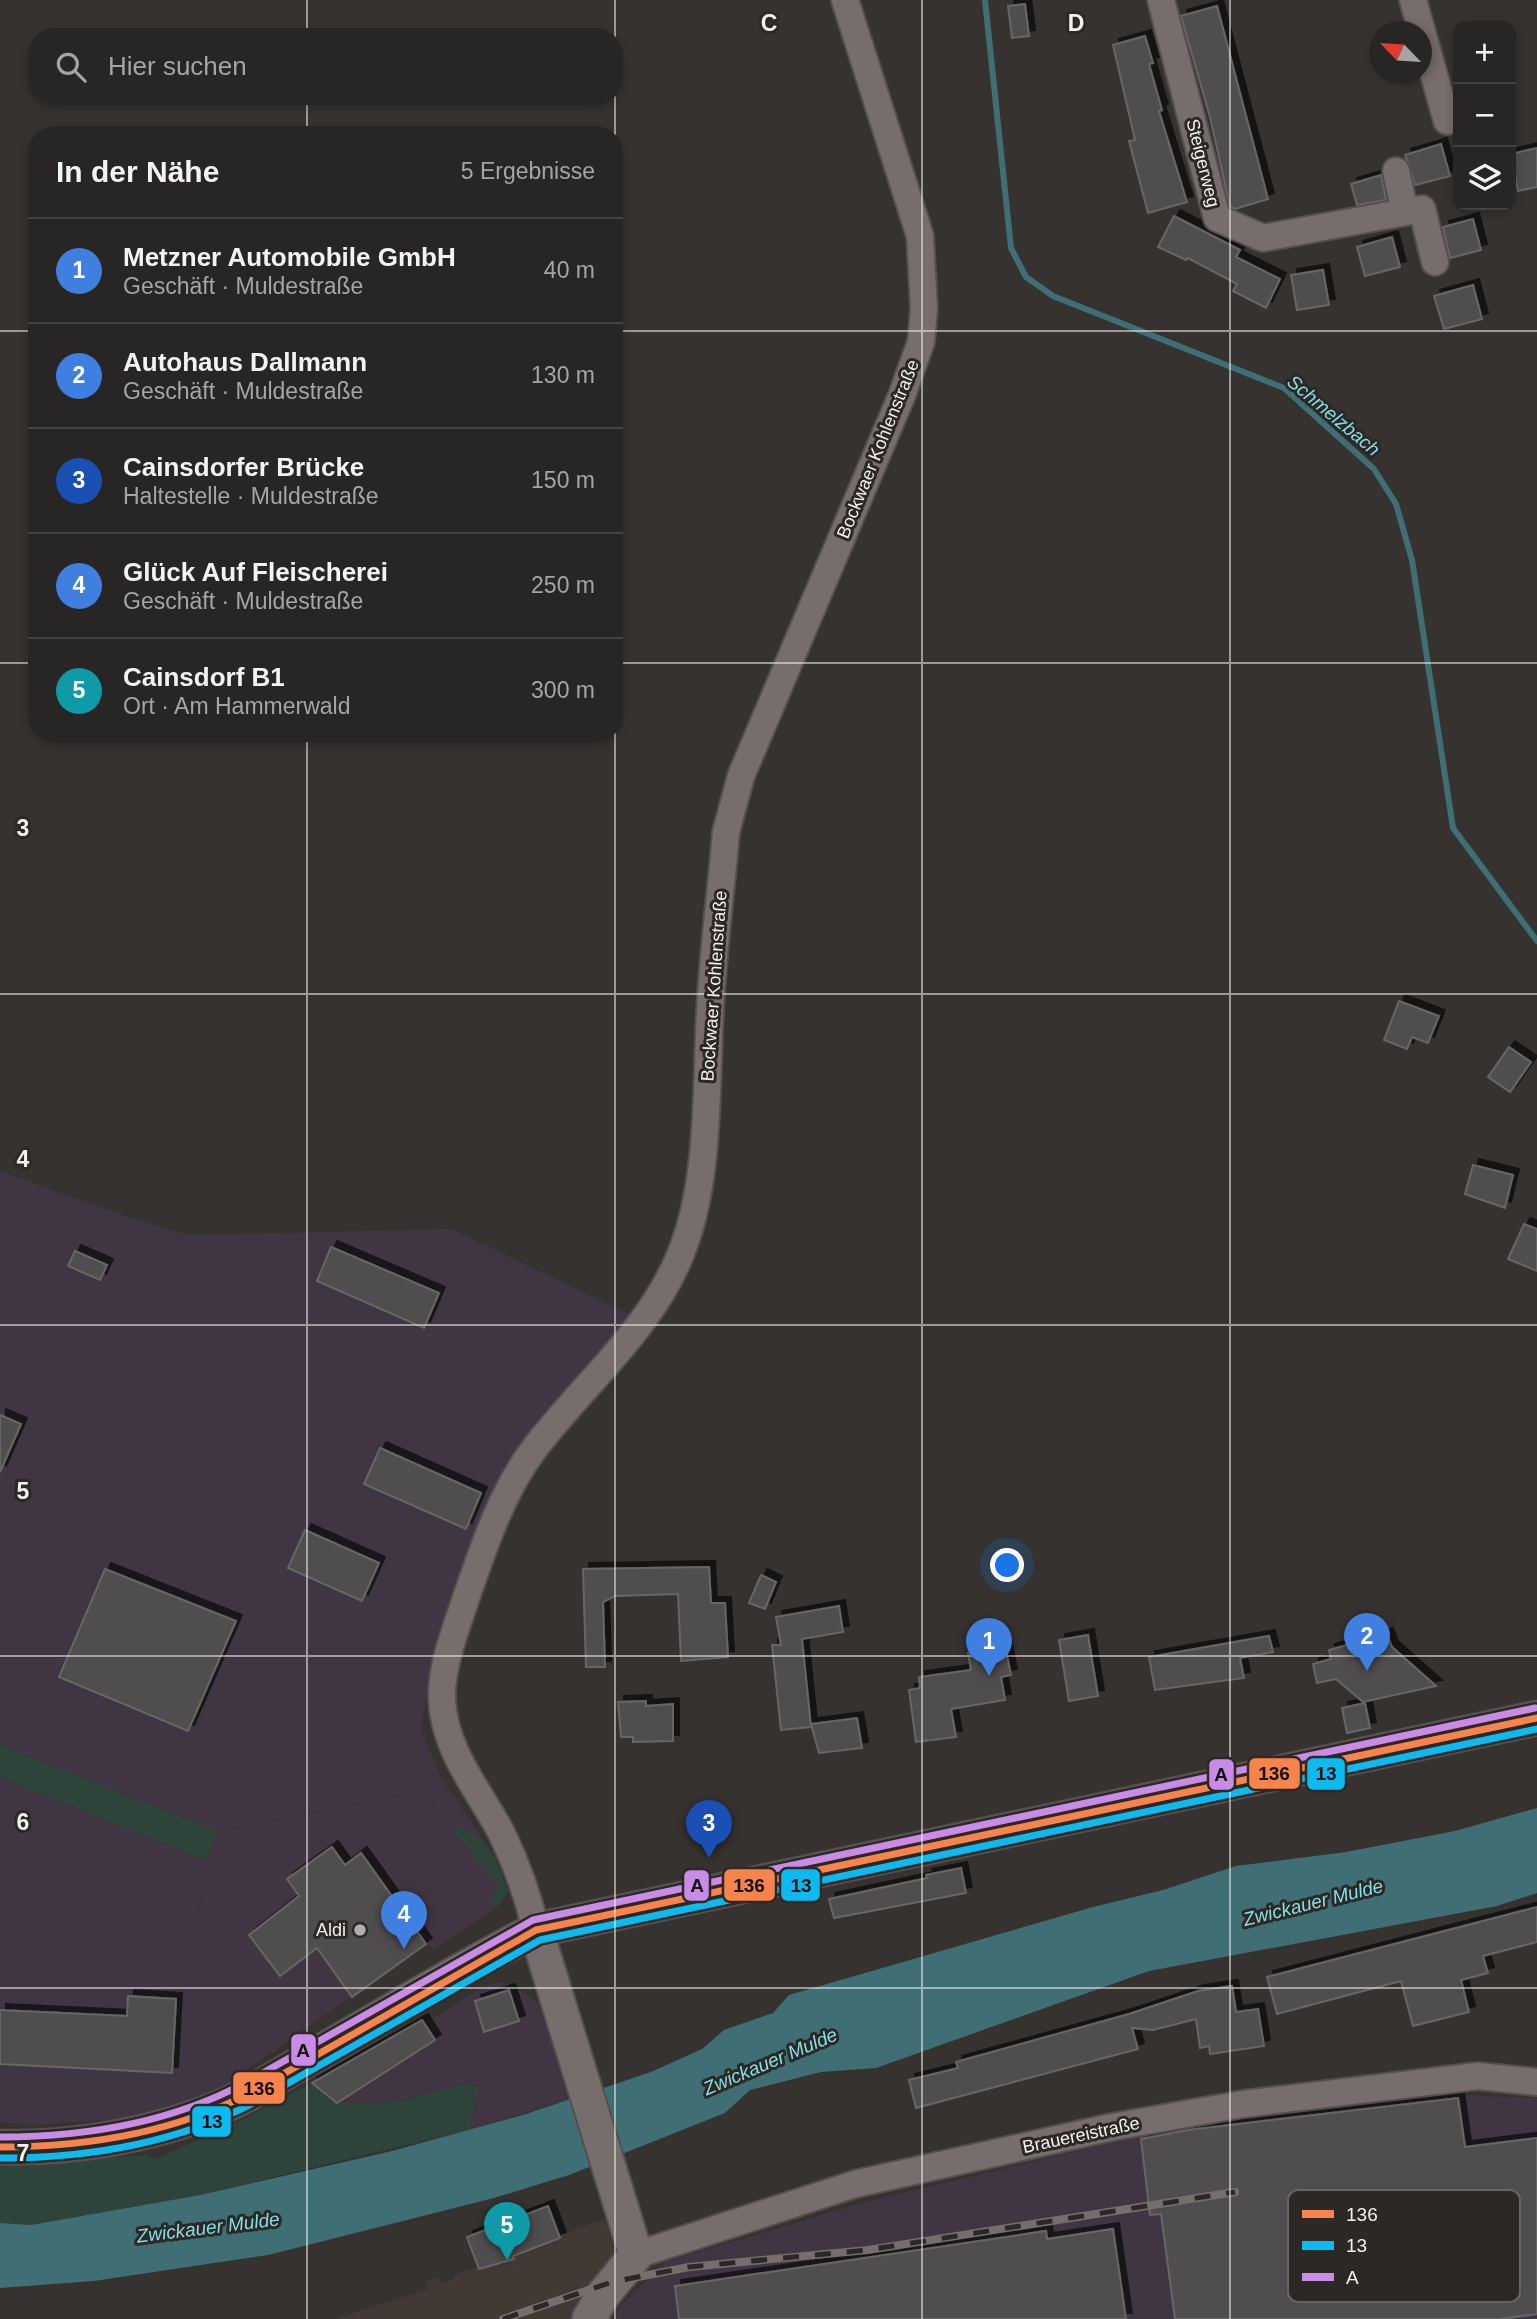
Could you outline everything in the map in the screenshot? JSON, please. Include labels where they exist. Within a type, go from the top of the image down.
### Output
[{"type":"main road","points":[[0,2147],[34,2148],[85,2142],[156,2129],[216,2109],[427,1991],[487,1954],[536,1930],[1537,1717]]},
{"type":"main road","points":[[536,1930],[636,2255],[603,2295],[589,2319]]},
{"type":"street","name":"Bockwaer Kohlenstraße","points":[[536,1930],[526,1888],[502,1835],[454,1750],[443,1719],[442,1695],[446,1668],[473,1578],[511,1483],[534,1450],[635,1331],[666,1285],[684,1247],[696,1202],[705,1126],[710,1006],[726,832],[731,809],[741,776],[902,395],[920,342],[925,278],[920,236],[845,0]]},
{"type":"street","name":"Steigerweg","points":[[1161,0],[1217,218],[1263,238],[1405,212]]},
{"type":"street","points":[[1413,0],[1447,121]]},
{"type":"street","points":[[1396,171],[1405,212],[1422,209],[1435,262]]},
{"type":"street","name":"Brauereistraße","points":[[636,2255],[855,2184],[1112,2127],[1242,2104],[1478,2076],[1537,2082]]},
{"type":"shaded area","points":[[0,1171],[125,1216],[188,1235],[451,1229],[632,1315],[465,1562],[429,1681],[421,1731],[441,1777],[431,1809],[397,1796],[218,1831],[0,1745]]},
{"type":"shaded area","points":[[0,1777],[206,1861],[198,1918],[227,1988],[274,2051],[217,2090],[133,2118],[31,2125],[0,2122]]},
{"type":"shaded area","points":[[441,1777],[495,1858],[508,1892],[497,1907],[434,1949],[426,1944],[274,2051],[227,1988],[198,1918],[206,1861],[218,1831],[397,1796],[431,1809]]},
{"type":"shaded area","points":[[499,1982],[512,1985],[536,2002],[544,2016],[568,2100],[469,2130],[478,2085],[461,2084],[398,2102],[337,2103],[312,2083],[422,2020],[437,2016],[484,1986]]},
{"type":"shaded area","points":[[1460,2095],[1537,2098],[1537,2319],[614,2319],[620,2306],[665,2262],[865,2202],[1173,2128]]},
{"type":"shaded area","points":[[604,2219],[617,2257],[578,2303],[571,2319],[335,2319],[428,2289],[426,2282],[439,2277],[441,2284],[452,2280],[454,2275]]},
{"type":"green space","points":[[0,1745],[218,1831],[206,1861],[0,1777]]},
{"type":"green space","points":[[450,1827],[474,1834],[490,1848],[508,1892],[497,1907],[490,1898],[499,1886]]},
{"type":"green space","points":[[312,2083],[337,2103],[398,2102],[461,2084],[479,2086],[469,2130],[200,2195],[31,2225],[0,2223],[0,2160],[81,2160],[146,2155],[155,2159],[229,2126]]},
{"type":"water","name":"Zwickauer Mulde","points":[[1537,1808],[1537,1893],[1497,1906],[1149,1971],[876,2068],[821,2072],[750,2090],[725,2113],[569,2175],[494,2198],[268,2255],[94,2281],[0,2288],[0,2223],[31,2225],[200,2195],[392,2151],[523,2115],[651,2072],[702,2049],[724,2030],[773,2013],[789,1995],[1093,1907],[1163,1890],[1236,1866],[1346,1852],[1455,1831]]},
{"type":"building","points":[[1025,4],[1029,36],[1012,38],[1008,6]]},
{"type":"building","points":[[1217,6],[1268,199],[1235,209],[1230,207],[1210,117],[1181,16]]},
{"type":"building","points":[[1145,36],[1153,63],[1149,64],[1162,110],[1159,111],[1187,202],[1148,213],[1129,141],[1135,140],[1113,45]]},
{"type":"building","points":[[1441,144],[1450,176],[1415,185],[1405,155]]},
{"type":"building","points":[[1537,148],[1537,187],[1518,191],[1516,153]]},
{"type":"building","points":[[1381,175],[1386,200],[1357,205],[1351,184]]},
{"type":"building","points":[[1174,216],[1240,250],[1236,257],[1280,279],[1266,308],[1233,291],[1237,284],[1188,258],[1186,260],[1158,247]]},
{"type":"building","points":[[1473,219],[1481,250],[1450,258],[1443,227]]},
{"type":"building","points":[[1392,237],[1400,267],[1365,276],[1357,247]]},
{"type":"building","points":[[1323,270],[1329,305],[1297,310],[1291,275]]},
{"type":"building","points":[[1473,285],[1482,319],[1444,329],[1434,296]]},
{"type":"building","points":[[1399,1001],[1439,1016],[1428,1043],[1412,1037],[1407,1049],[1384,1040]]},
{"type":"building","points":[[1509,1047],[1531,1062],[1510,1092],[1488,1077]]},
{"type":"building","points":[[1473,1165],[1513,1175],[1505,1208],[1465,1194]]},
{"type":"building","points":[[1524,1224],[1537,1229],[1537,1271],[1508,1259]]},
{"type":"building","points":[[331,1247],[439,1293],[424,1328],[317,1281]]},
{"type":"building","points":[[75,1251],[107,1265],[100,1280],[68,1266]]},
{"type":"building","points":[[0,1415],[21,1424],[0,1472]]},
{"type":"building","points":[[380,1448],[481,1493],[466,1529],[364,1484]]},
{"type":"building","points":[[305,1530],[379,1563],[362,1601],[288,1568]]},
{"type":"building","points":[[709,1567],[711,1603],[725,1603],[728,1657],[681,1661],[678,1594],[615,1596],[603,1602],[605,1667],[586,1667],[583,1569]]},
{"type":"building","points":[[105,1569],[236,1621],[188,1731],[59,1677]]},
{"type":"building","points":[[761,1575],[776,1582],[765,1609],[749,1603]]},
{"type":"building","points":[[839,1606],[843,1632],[802,1639],[811,1727],[781,1730],[772,1645],[781,1645],[776,1617]]},
{"type":"building","points":[[1387,1634],[1392,1647],[1436,1686],[1363,1702],[1336,1679],[1317,1683],[1313,1664],[1331,1659],[1329,1650]]},
{"type":"building","points":[[1088,1635],[1098,1696],[1069,1701],[1059,1640]]},
{"type":"building","points":[[1269,1636],[1273,1652],[1240,1658],[1244,1678],[1155,1690],[1149,1657]]},
{"type":"building","points":[[1005,1646],[1011,1675],[1001,1677],[1005,1700],[951,1709],[956,1737],[916,1742],[909,1690],[920,1688],[919,1677],[971,1670],[968,1653]]},
{"type":"building","points":[[646,1701],[646,1706],[673,1704],[673,1741],[633,1742],[633,1737],[621,1737],[618,1702]]},
{"type":"building","points":[[1365,1703],[1370,1728],[1347,1733],[1342,1708]]},
{"type":"building","points":[[857,1718],[862,1748],[819,1753],[811,1724]]},
{"type":"building","name":"Aldi","points":[[332,1847],[345,1865],[361,1853],[426,1944],[352,1997],[317,1948],[280,1976],[249,1935],[299,1896],[287,1879]]},
{"type":"building","points":[[961,1868],[966,1893],[834,1918],[829,1899]]},
{"type":"building","points":[[1537,1907],[1537,1942],[1483,1956],[1488,1973],[1461,1980],[1469,2012],[1413,2026],[1401,1981],[1277,2014],[1267,1977]]},
{"type":"building","points":[[1232,1986],[1236,2012],[1258,2009],[1264,2046],[1210,2054],[1209,2046],[1200,2048],[1196,2019],[1153,2030],[1132,2028],[1138,2049],[916,2108],[909,2080],[958,2068],[956,2062],[1129,2014],[1198,1991]]},
{"type":"building","points":[[509,1990],[519,2021],[484,2032],[475,2001]]},
{"type":"building","points":[[128,1996],[176,1999],[172,2073],[0,2064],[0,2010],[127,2016]]},
{"type":"building","points":[[422,2020],[435,2040],[337,2103],[312,2083]]},
{"type":"building","points":[[1458,2098],[1465,2147],[1537,2138],[1537,2314],[1500,2319],[1175,2319],[1161,2214],[1150,2215],[1141,2139],[1188,2130]]},
{"type":"building","points":[[548,2206],[560,2238],[513,2256],[514,2259],[479,2269],[467,2237]]},
{"type":"building","points":[[1113,2229],[1126,2319],[679,2319],[675,2286],[1046,2231],[1047,2239]]},
{"type":"waterway","name":"Schmelzbach","points":[[985,0],[1011,248],[1026,277],[1053,296],[1284,388],[1374,469],[1396,504],[1412,560],[1453,828],[1537,941]]},
{"type":"railway","points":[[503,2319],[612,2282],[689,2267],[868,2250],[1235,2192]]},
{"type":"transit line","name":"A","points":[[0,2137],[63,2134],[126,2125],[157,2118],[216,2097],[533,1920],[1535,1708]]},
{"type":"transit line","name":"136","points":[[0,2147],[65,2144],[128,2135],[160,2128],[221,2107],[536,1930],[1537,1718]]},
{"type":"transit line","name":"13","points":[[0,2158],[99,2151],[163,2138],[225,2116],[255,2102],[540,1940],[1537,1729]]},
{"type":"place","name":"Autohaus Dallmann","points":[[1367,1671]]},
{"type":"place","name":"Metzner Automobile GmbH","points":[[989,1676]]},
{"type":"place","name":"Cainsdorfer Brücke","points":[[709,1858]]},
{"type":"place","name":"Aldi","points":[[360,1930]]},
{"type":"place","name":"Glück Auf Fleischerei","points":[[404,1949]]},
{"type":"place","name":"Cainsdorf B1","points":[[507,2260]]}]
